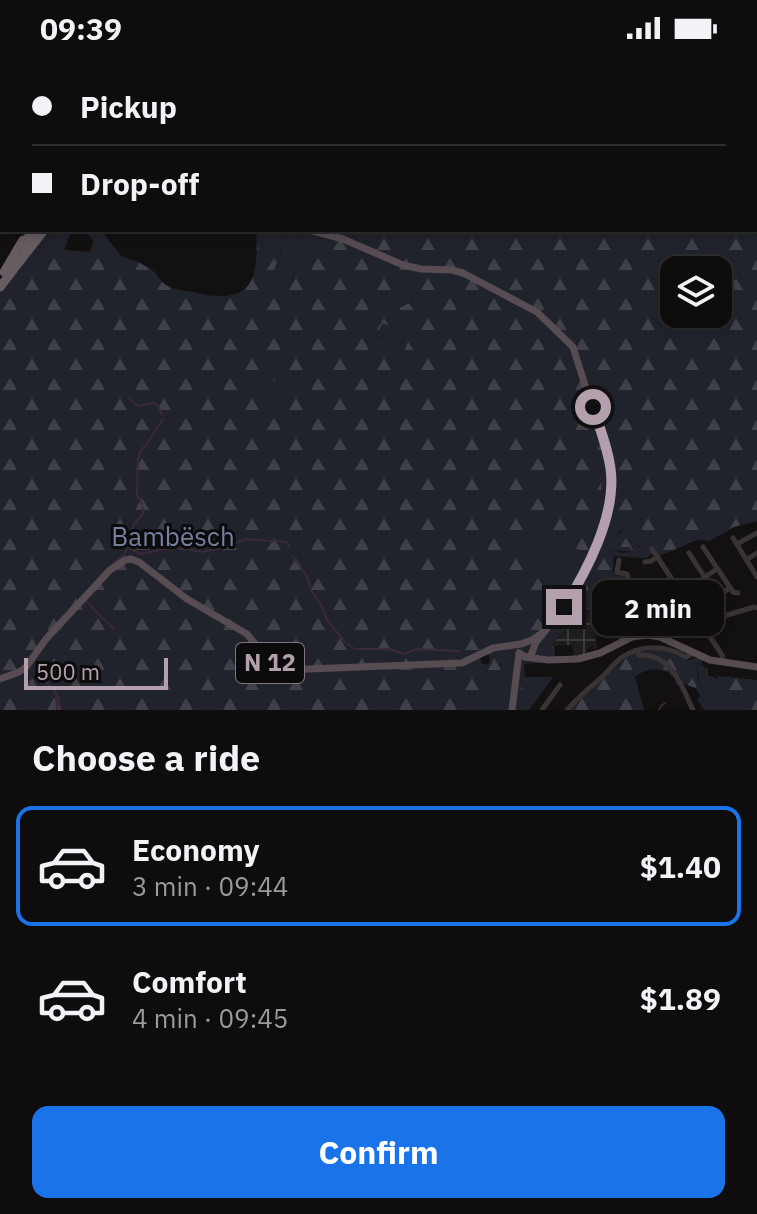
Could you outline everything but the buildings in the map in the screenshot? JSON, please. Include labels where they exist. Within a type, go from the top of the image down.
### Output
[{"type":"highway","points":[[0,283],[28,232]]},
{"type":"highway","points":[[0,283],[42,232]]},
{"type":"main road","points":[[317,232],[343,239],[403,265],[463,273],[537,312],[573,347],[608,458],[611,494],[604,525],[572,595],[537,642],[526,650],[516,677],[512,710]]},
{"type":"main road","name":"N 12","points":[[0,679],[26,667],[46,639],[103,576],[128,559],[139,562],[187,599],[247,634],[272,665],[283,670],[456,664],[505,645],[556,661],[588,657],[637,636]]},
{"type":"main road","points":[[637,636],[660,637],[723,663],[757,667]]},
{"type":"street","points":[[757,533],[735,542],[757,576]]},
{"type":"street","points":[[703,547],[730,588],[738,593]]},
{"type":"street","points":[[652,549],[722,655],[723,663]]},
{"type":"street","points":[[689,553],[717,596],[730,588]]},
{"type":"street","points":[[746,560],[757,553]]},
{"type":"street","points":[[645,562],[657,557]]},
{"type":"street","points":[[619,560],[617,572],[628,575],[637,636]]},
{"type":"street","points":[[630,591],[681,592],[718,572],[718,569]]},
{"type":"street","points":[[701,623],[754,607],[757,611]]},
{"type":"street","points":[[637,636],[645,622],[680,622],[695,613]]},
{"type":"street","points":[[567,710],[622,658],[637,651],[658,647],[686,657],[694,653]]},
{"type":"street","points":[[637,651],[639,655],[647,654],[672,668],[693,710]]},
{"type":"street","points":[[542,710],[560,685]]},
{"type":"shaded area","points":[[616,592],[629,599],[631,635],[619,641],[611,625],[595,637],[598,648],[589,647],[584,655],[574,656],[572,645],[551,649],[558,636],[596,601],[604,594]]},
{"type":"green space","points":[[45,232],[55,232],[34,256],[64,250],[62,254],[19,269]]},
{"type":"green space","name":"Bambësch","points":[[55,232],[71,232],[64,250],[90,252],[94,242],[101,252],[128,258],[147,267],[169,287],[216,296],[230,296],[249,285],[256,262],[256,232],[282,232],[280,261],[272,278],[267,280],[290,286],[296,268],[302,266],[309,239],[303,240],[305,232],[757,232],[757,521],[734,527],[709,541],[697,540],[657,557],[642,531],[639,514],[636,517],[633,515],[609,544],[615,522],[612,505],[615,493],[614,469],[607,446],[596,454],[602,477],[598,533],[589,553],[559,543],[538,529],[519,549],[556,576],[558,589],[569,594],[549,623],[531,639],[502,638],[504,628],[521,617],[507,617],[490,644],[460,664],[475,662],[488,665],[484,676],[492,663],[494,651],[506,648],[511,651],[514,666],[502,669],[488,691],[481,710],[0,710],[0,291],[26,263],[62,254],[63,250],[29,255]],"holes":[[[398,281],[416,286],[412,301],[402,307],[393,297]],[[383,323],[410,336],[403,355],[389,350],[389,338],[385,343],[376,335]],[[268,376],[284,387],[277,395],[270,395],[268,389],[263,388],[262,379]]]},
{"type":"green space","points":[[86,232],[103,232],[121,256],[101,252]]},
{"type":"green space","points":[[282,232],[305,232],[303,240],[310,238],[302,266],[296,268],[290,286],[266,280],[280,261]]},
{"type":"green space","points":[[398,281],[417,286],[412,301],[402,307],[393,297]]},
{"type":"green space","points":[[383,323],[410,336],[404,355],[392,352],[376,335]]},
{"type":"green space","points":[[268,376],[284,387],[277,396],[269,395],[263,389],[262,379]]},
{"type":"green space","points":[[607,446],[614,469],[615,493],[611,544],[631,514],[639,514],[657,557],[652,554],[645,559],[641,556],[641,552],[650,552],[636,543],[632,527],[627,539],[632,552],[612,550],[599,558],[557,632],[549,635],[551,656],[555,654],[555,658],[524,664],[525,676],[522,677],[518,710],[481,710],[502,668],[493,656],[482,679],[490,659],[488,654],[480,658],[482,664],[456,664],[507,617],[521,616],[502,638],[516,638],[569,594],[557,589],[556,576],[518,550],[538,529],[559,543],[602,477],[596,454]]},
{"type":"green space","points":[[632,527],[640,530],[633,538],[639,548],[646,543],[650,552],[641,552],[643,558],[614,556],[613,573],[616,575],[610,580],[597,577],[588,609],[558,636],[551,648],[555,654],[544,654],[542,645],[549,635],[557,632],[599,558],[612,550],[632,552],[630,547],[618,547],[616,543],[623,537],[627,538]]},
{"type":"green space","points":[[627,575],[629,599],[619,598],[616,592],[604,594],[588,609],[597,576]]},
{"type":"green space","points":[[664,649],[689,660],[702,659],[708,675],[717,679],[718,676],[757,680],[757,710],[749,710],[749,696],[730,693],[731,703],[724,702],[702,674],[702,667],[697,662],[696,688],[681,683],[676,685],[677,678],[660,670],[647,670],[635,677],[644,710],[569,710],[627,657]]},
{"type":"green space","points":[[696,661],[702,667],[702,674],[721,695],[750,696],[749,710],[704,710],[697,699],[700,696],[696,688],[699,678]]},
{"type":"green space","points":[[522,677],[553,677],[529,710],[518,710]]},
{"type":"waterway","points":[[129,398],[138,406],[154,403],[162,415]]},
{"type":"waterway","points":[[142,504],[137,495],[138,458],[163,419]]},
{"type":"waterway","points":[[134,550],[127,548],[126,537],[143,514],[143,508]]},
{"type":"waterway","points":[[134,551],[141,554],[175,547],[202,552],[245,539],[287,542],[289,546]]},
{"type":"waterway","points":[[113,563],[124,555]]},
{"type":"waterway","points":[[293,557],[307,576],[327,620],[345,642]]},
{"type":"waterway","points":[[85,600],[114,629]]},
{"type":"waterway","points":[[347,644],[355,649],[389,649],[404,654],[416,649],[459,651]]},
{"type":"waterway","points":[[43,678],[56,693],[57,710]]},
{"type":"waterway","points":[[58,696],[61,710]]},
{"type":"waterway","points":[[659,710],[665,703]]},
{"type":"route","points":[[564,607],[592,554],[609,508],[610,466],[593,407]]}]
